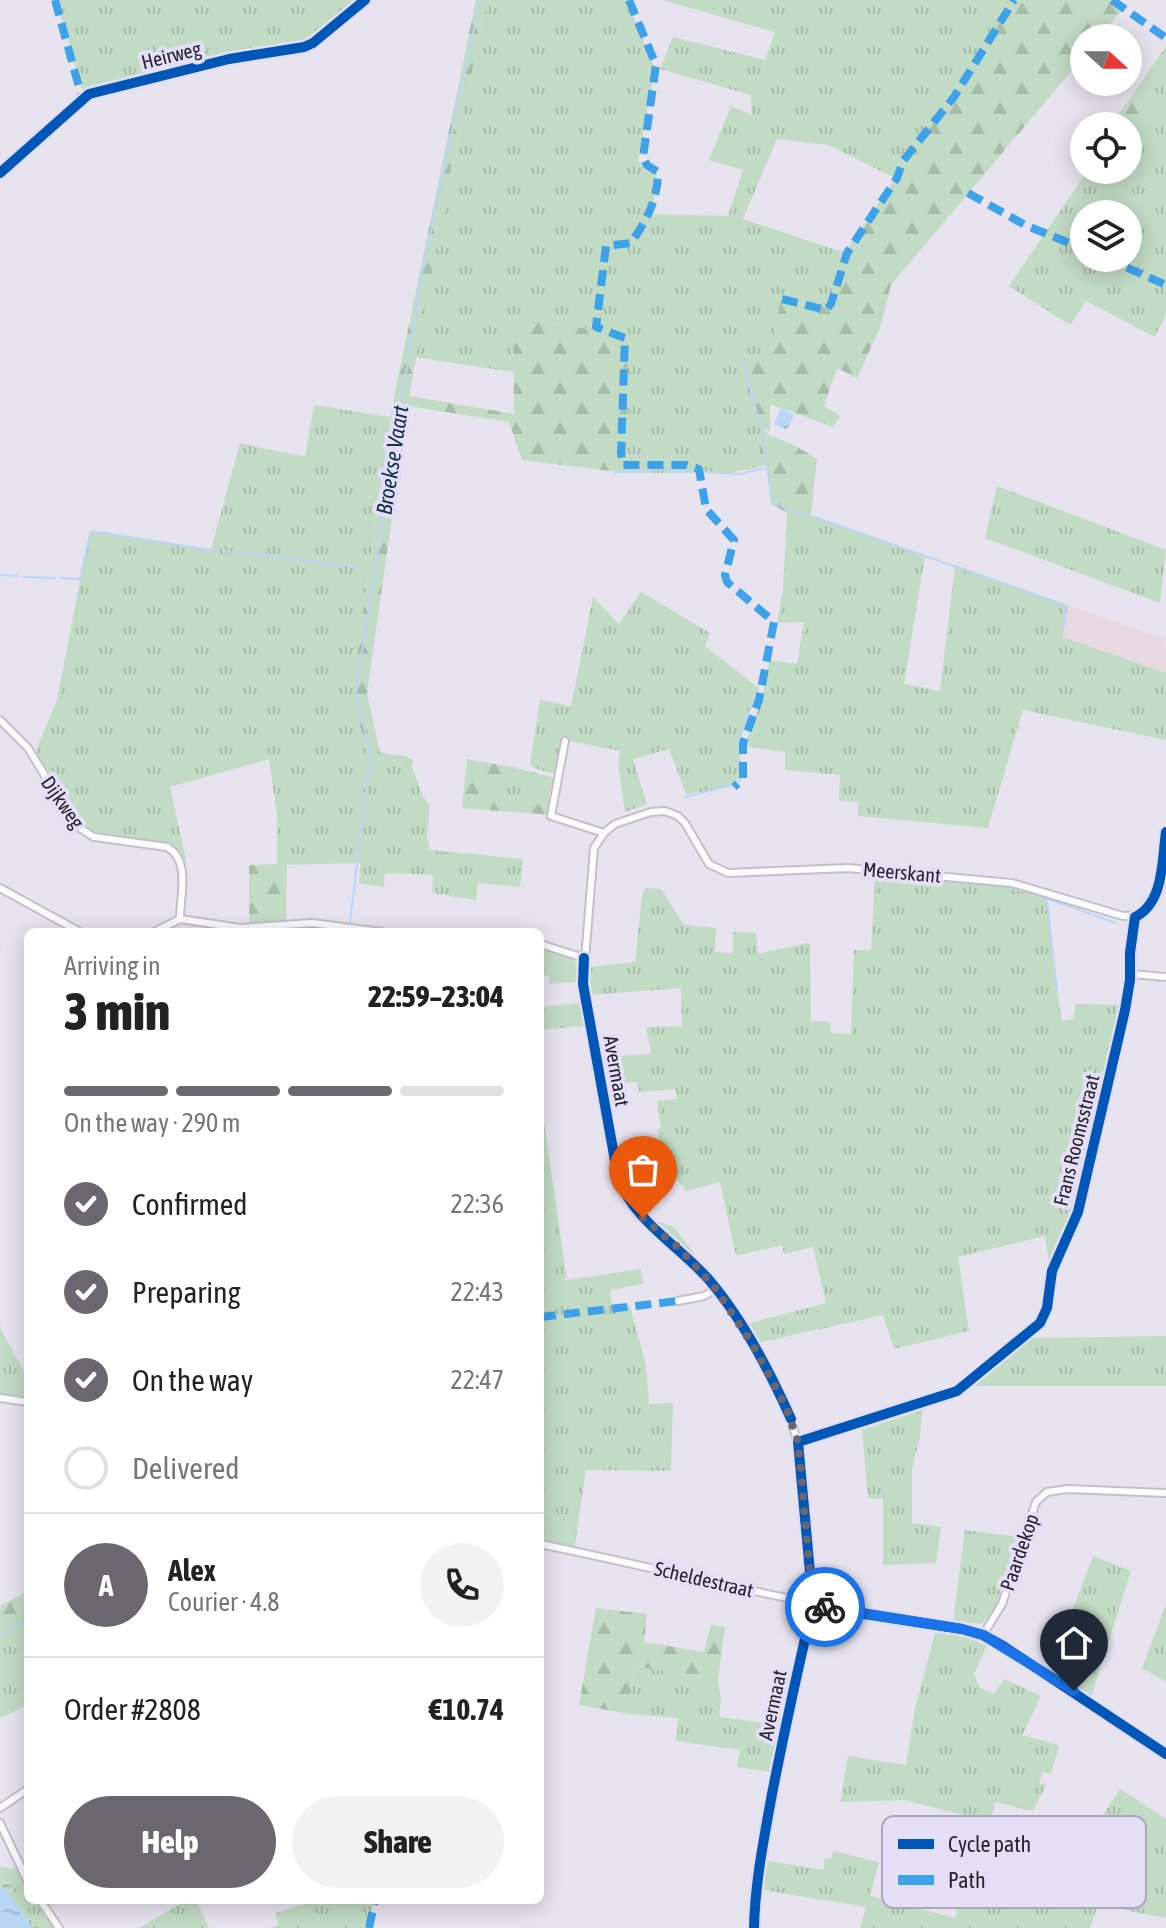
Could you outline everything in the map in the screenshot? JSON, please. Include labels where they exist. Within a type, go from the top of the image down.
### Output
[{"type":"street","name":"Heirweg","points":[[0,173],[89,94],[229,59],[304,47],[365,0]]},
{"type":"street","name":"Dijkweg","points":[[0,720],[28,748],[75,825],[84,833],[173,850],[181,864],[180,919]]},
{"type":"street","points":[[544,945],[584,958],[592,893],[592,857],[604,833],[551,816],[565,741]]},
{"type":"street","name":"Meerskant","points":[[604,833],[615,824],[651,812],[665,811],[678,816],[685,823],[709,864],[728,873],[848,868],[1012,883],[1135,917]]},
{"type":"street","points":[[1135,917],[1147,911],[1154,899],[1166,832]]},
{"type":"street","points":[[0,888],[73,928]]},
{"type":"street","name":"Frans Roomsstraat","points":[[798,1442],[957,1391],[1040,1323],[1047,1308],[1052,1271],[1078,1212],[1125,1010],[1135,917]]},
{"type":"street","points":[[162,928],[180,919],[240,928],[312,923],[356,928]]},
{"type":"street","name":"Avermaat","points":[[584,958],[583,984],[622,1189],[643,1218],[680,1249],[716,1289],[754,1347],[786,1407],[798,1442],[812,1594],[816,1603],[788,1709],[770,1803],[755,1888],[754,1928]]},
{"type":"street","points":[[1130,974],[1166,977]]},
{"type":"street","points":[[678,1301],[704,1296],[716,1289]]},
{"type":"street","points":[[0,1398],[24,1401]]},
{"type":"street","name":"Paardekop","points":[[983,1635],[1002,1604],[1036,1502],[1047,1492],[1068,1489],[1166,1493]]},
{"type":"street","name":"Scheldestraat","points":[[544,1545],[816,1603],[840,1611],[962,1629],[983,1635],[1054,1678],[1166,1754]]},
{"type":"street","points":[[0,1808],[24,1792]]},
{"type":"street","points":[[0,1823],[24,1874]]},
{"type":"street","points":[[43,1904],[59,1928]]},
{"type":"shaded area","points":[[1068,605],[1165,639],[1166,673],[1063,637]]},
{"type":"green space","points":[[56,0],[361,0],[310,42],[206,62],[87,93],[82,89]]},
{"type":"green space","points":[[476,0],[487,0],[448,183],[409,396],[514,414],[513,317],[628,335],[626,473],[522,460],[509,422],[408,406],[367,693],[380,753],[405,756],[413,760],[412,767],[404,762],[367,757],[354,698],[354,677],[390,417]]},
{"type":"green space","points":[[487,0],[626,0],[655,67],[638,161],[657,172],[654,200],[648,214],[728,216],[743,170],[709,160],[731,106],[752,115],[751,95],[660,69],[673,37],[765,60],[775,32],[662,0],[1013,0],[964,75],[896,169],[895,178],[828,145],[777,139],[743,219],[845,253],[826,308],[770,358],[744,355],[760,427],[771,436],[758,435],[762,466],[730,473],[626,473],[628,335],[513,317],[514,372],[415,357]]},
{"type":"green space","points":[[1013,0],[1116,0],[1123,9],[1111,24],[1070,24],[1070,73],[891,285],[880,328],[857,378],[837,368],[824,406],[840,416],[833,427],[770,404],[770,432],[760,427],[743,355],[770,358],[781,297],[826,308],[845,253],[895,178],[896,169],[964,75]]},
{"type":"green space","points":[[1166,46],[1166,315],[1155,337],[1086,301],[1070,325],[1009,286],[1078,184],[1142,184],[1142,129],[1158,101],[1142,90],[1142,81]]},
{"type":"green space","points":[[1142,90],[1158,101],[1142,129],[1142,112],[1120,112],[1132,96],[1142,96]]},
{"type":"green space","points":[[314,405],[390,417],[354,677],[354,698],[368,757],[404,762],[412,767],[423,797],[430,805],[427,838],[430,850],[523,859],[520,887],[478,883],[476,900],[432,893],[433,875],[385,873],[384,887],[359,883],[360,863],[277,865],[277,815],[269,759],[170,787],[186,859],[183,859],[171,845],[94,833],[84,827],[61,800],[36,750],[57,700],[90,530],[211,549],[240,443],[305,457]]},
{"type":"green space","points":[[758,435],[782,440],[817,459],[811,515],[790,514],[771,504],[767,465],[762,466]]},
{"type":"green space","points":[[997,486],[1166,550],[1160,603],[985,538]]},
{"type":"green space","points":[[787,512],[811,515],[925,555],[904,684],[940,691],[955,565],[1068,605],[1063,637],[1166,673],[1166,740],[1023,710],[988,828],[858,816],[858,802],[839,801],[840,775],[785,770],[785,752],[744,746],[762,698],[769,660],[797,664],[804,622],[777,623],[783,589]]},
{"type":"green space","points":[[641,592],[710,633],[705,646],[759,688],[741,736],[739,778],[722,788],[686,794],[669,749],[633,759],[647,804],[625,812],[618,763],[620,751],[564,740],[558,775],[530,764],[540,700],[571,706],[593,597],[619,624]]},
{"type":"green space","points":[[467,759],[512,767],[504,800],[547,806],[552,777],[556,778],[553,815],[462,808]]},
{"type":"green space","points":[[512,767],[552,777],[547,806],[503,800]]},
{"type":"green space","points":[[287,864],[286,922],[249,924],[249,865]]},
{"type":"green space","points":[[875,877],[992,885],[1047,897],[1062,1021],[1073,1019],[1076,1004],[1122,1005],[1075,1202],[1049,1262],[1045,1236],[958,1257],[969,1331],[894,1349],[883,1315],[758,1343],[747,1324],[826,1303],[813,1247],[784,1254],[782,1245],[736,1256],[720,1182],[686,1191],[666,1164],[657,1130],[661,1128],[657,1101],[677,1099],[676,1089],[639,1092],[637,1082],[608,1084],[602,1057],[651,1054],[646,1027],[682,1026],[681,988],[591,995],[589,967],[635,962],[642,896],[645,888],[661,889],[684,925],[716,928],[715,952],[733,953],[733,932],[756,933],[758,954],[810,944],[811,1021],[830,1022],[831,1033],[851,1034],[854,950],[871,950]]},
{"type":"green space","points":[[544,951],[571,958],[576,963],[577,982],[549,984],[549,976],[544,977]]},
{"type":"green space","points":[[579,1003],[584,1026],[544,1030],[544,1007]]},
{"type":"green space","points":[[544,1122],[567,1280],[641,1269],[643,1284],[610,1290],[612,1308],[630,1306],[646,1365],[649,1404],[673,1403],[671,1471],[586,1470],[579,1517],[544,1514]]},
{"type":"green space","points":[[649,1218],[674,1227],[709,1273]]},
{"type":"green space","points":[[0,1327],[24,1372],[24,1397],[0,1394]]},
{"type":"green space","points":[[1166,1336],[1166,1386],[972,1386],[1031,1338]]},
{"type":"green space","points":[[922,1410],[920,1437],[912,1468],[912,1523],[941,1527],[936,1563],[883,1565],[883,1499],[868,1498],[862,1430]]},
{"type":"green space","points":[[544,1514],[579,1517],[575,1546],[544,1541]]},
{"type":"green space","points":[[965,1530],[1019,1537],[994,1612],[981,1624],[953,1621]]},
{"type":"green space","points":[[1093,1556],[1131,1571],[1091,1697],[1050,1670]]},
{"type":"green space","points":[[24,1593],[24,1633],[0,1647],[0,1606]]},
{"type":"green space","points":[[1166,1604],[1166,1682],[1142,1668]]},
{"type":"green space","points":[[596,1608],[647,1614],[644,1642],[704,1652],[711,1625],[725,1627],[718,1680],[634,1666],[628,1714],[579,1705]]},
{"type":"green space","points":[[24,1633],[24,1707],[0,1718],[0,1647]]},
{"type":"green space","points":[[935,1633],[965,1637],[987,1646],[974,1674],[979,1687],[994,1694],[1004,1679],[1041,1696],[1022,1735],[1059,1745],[1051,1774],[1043,1772],[1039,1783],[1046,1785],[1033,1811],[995,1802],[992,1816],[967,1816],[904,1800],[840,1802],[848,1756],[906,1765],[915,1708]]},
{"type":"green space","points":[[634,1666],[718,1680],[721,1699],[719,1717],[779,1725],[771,1772],[737,1767],[740,1750],[676,1741],[678,1718],[628,1714]]},
{"type":"green space","points":[[1120,1789],[1166,1819],[1166,1918],[1114,1908],[1146,1908],[1146,1816],[1102,1816]]},
{"type":"green space","points":[[833,1851],[879,1862],[870,1896],[882,1899],[882,1908],[916,1908],[955,1918],[957,1908],[1097,1908],[1090,1928],[860,1928],[866,1907],[758,1889],[762,1860],[823,1870],[825,1858],[831,1859]]},
{"type":"green space","points":[[0,1866],[11,1869],[19,1867],[24,1875],[24,1904],[43,1904],[59,1928],[39,1928],[5,1882],[0,1880]]},
{"type":"green space","points":[[0,1880],[10,1886],[39,1928],[33,1928],[0,1885]]},
{"type":"green space","points":[[180,1904],[198,1904],[209,1928],[139,1928]]},
{"type":"green space","points":[[304,1904],[373,1904],[368,1928],[271,1928],[279,1925],[275,1913]]},
{"type":"water","points":[[781,408],[794,415],[787,430],[774,424]]},
{"type":"water","points":[[0,1886],[6,1890],[33,1928],[0,1928]]},
{"type":"waterway","name":"Broekse Vaart","points":[[350,922],[371,752],[356,690],[421,278],[480,0]]},
{"type":"waterway","points":[[744,363],[760,426]]},
{"type":"waterway","points":[[762,434],[772,500],[792,512],[811,515]]},
{"type":"waterway","points":[[703,472],[740,474],[765,468]]},
{"type":"waterway","points":[[615,472],[659,469],[695,472]]},
{"type":"waterway","points":[[815,517],[1066,606],[1063,631]]},
{"type":"waterway","points":[[61,578],[80,579],[90,535],[94,532],[217,551]]},
{"type":"waterway","points":[[223,551],[361,567]]},
{"type":"waterway","points":[[0,575],[17,576]]},
{"type":"waterway","points":[[24,577],[55,578]]},
{"type":"waterway","points":[[685,797],[736,784],[740,780],[739,739],[758,690]]},
{"type":"waterway","points":[[880,877],[931,881]]},
{"type":"waterway","points":[[938,881],[1026,891],[1116,923]]},
{"type":"waterway","points":[[1047,899],[1057,991]]},
{"type":"waterway","name":"Broekse Vaart","points":[[0,1636],[24,1622]]},
{"type":"marked path","points":[[55,0],[82,98]]},
{"type":"marked path","points":[[629,0],[656,65],[643,157],[647,165],[658,172],[656,192],[642,227],[631,243],[606,246],[596,327],[625,338],[623,465],[686,465],[699,469],[706,509],[734,540],[725,575],[727,582],[774,622],[759,700],[743,743],[743,779],[734,787]]},
{"type":"marked path","points":[[782,299],[826,310],[831,304],[847,253],[897,178],[903,161],[954,97],[1014,0]]},
{"type":"marked path","points":[[1112,0],[1166,38]]},
{"type":"marked path","points":[[968,193],[1025,225],[1070,243]]},
{"type":"marked path","points":[[1137,272],[1166,285]]},
{"type":"marked path","points":[[544,1317],[678,1301]]},
{"type":"marked path","points":[[369,1928],[374,1904]]},
{"type":"cycle path","points":[[0,173],[89,94],[229,59],[304,47],[365,0]]},
{"type":"cycle path","points":[[754,1928],[758,1877],[772,1794],[811,1613],[816,1603],[812,1594],[798,1442],[957,1391],[1040,1323],[1047,1308],[1052,1271],[1078,1212],[1125,1010],[1135,917],[1152,902],[1160,880],[1166,832]]},
{"type":"cycle path","points":[[584,958],[583,984],[618,1177],[625,1193],[646,1220],[698,1268],[722,1296],[755,1347],[791,1419]]},
{"type":"cycle path","points":[[816,1603],[826,1608],[983,1635],[1166,1754]]},
{"type":"way so far","points":[[643,1218],[709,1279],[754,1347],[786,1407],[798,1442],[812,1594],[816,1603],[825,1607]]},
{"type":"route","points":[[825,1607],[983,1635],[1074,1691]]}]
